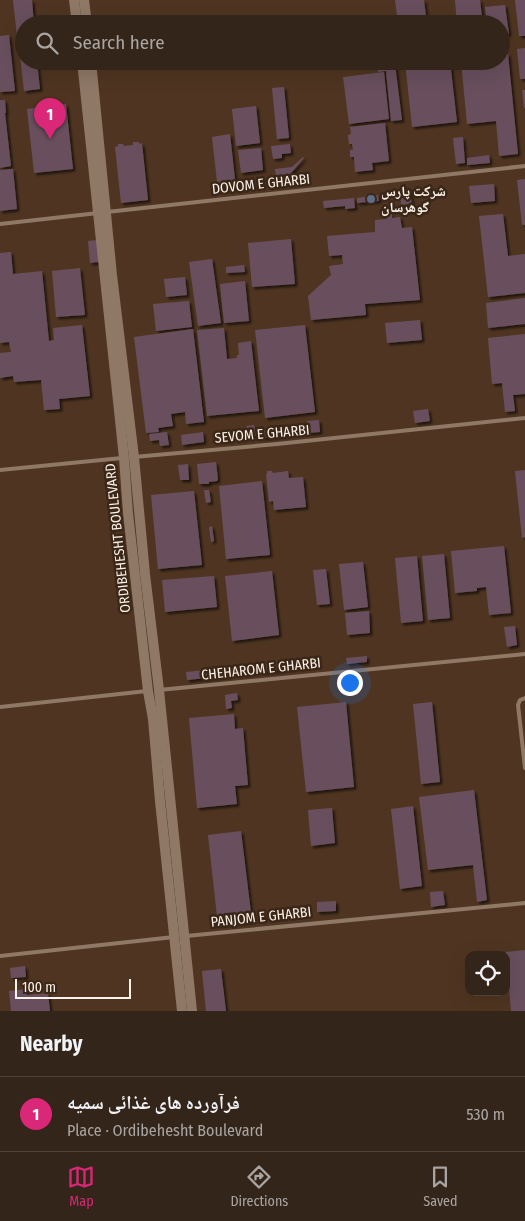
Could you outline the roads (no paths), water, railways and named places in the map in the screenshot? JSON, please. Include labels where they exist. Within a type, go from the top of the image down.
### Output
[{"type":"street","points":[[74,0],[76,15]]},
{"type":"street","points":[[84,0],[86,15]]},
{"type":"street","name":"ORDIBEHESHT BOULEVARD","points":[[83,70],[122,358],[129,457],[146,574],[159,690],[179,936],[182,1011]]},
{"type":"street","name":"ORDIBEHESHT BOULEVARD","points":[[92,70],[102,213]]},
{"type":"street","name":"ORDIBEHESHT BOULEVARD","points":[[129,457],[128,513],[148,691],[179,936],[192,1011]]},
{"type":"lane","name":"DOVOM E GHARBI","points":[[0,224],[525,166]]},
{"type":"lane","name":"SEVOM E GHARBI","points":[[0,470],[525,418]]},
{"type":"lane","name":"CHEHAROM E GHARBI","points":[[0,707],[525,654]]},
{"type":"lane","points":[[525,698],[520,700],[518,706],[525,768]]},
{"type":"lane","name":"PANJOM E GHARBI","points":[[0,956],[179,936],[525,903]]},
{"type":"place","name":"فرآورده های غذائی سمیه","points":[[50,139]]},
{"type":"place","name":"شرکت پارس گوهرسان","points":[[371,199]]}]
